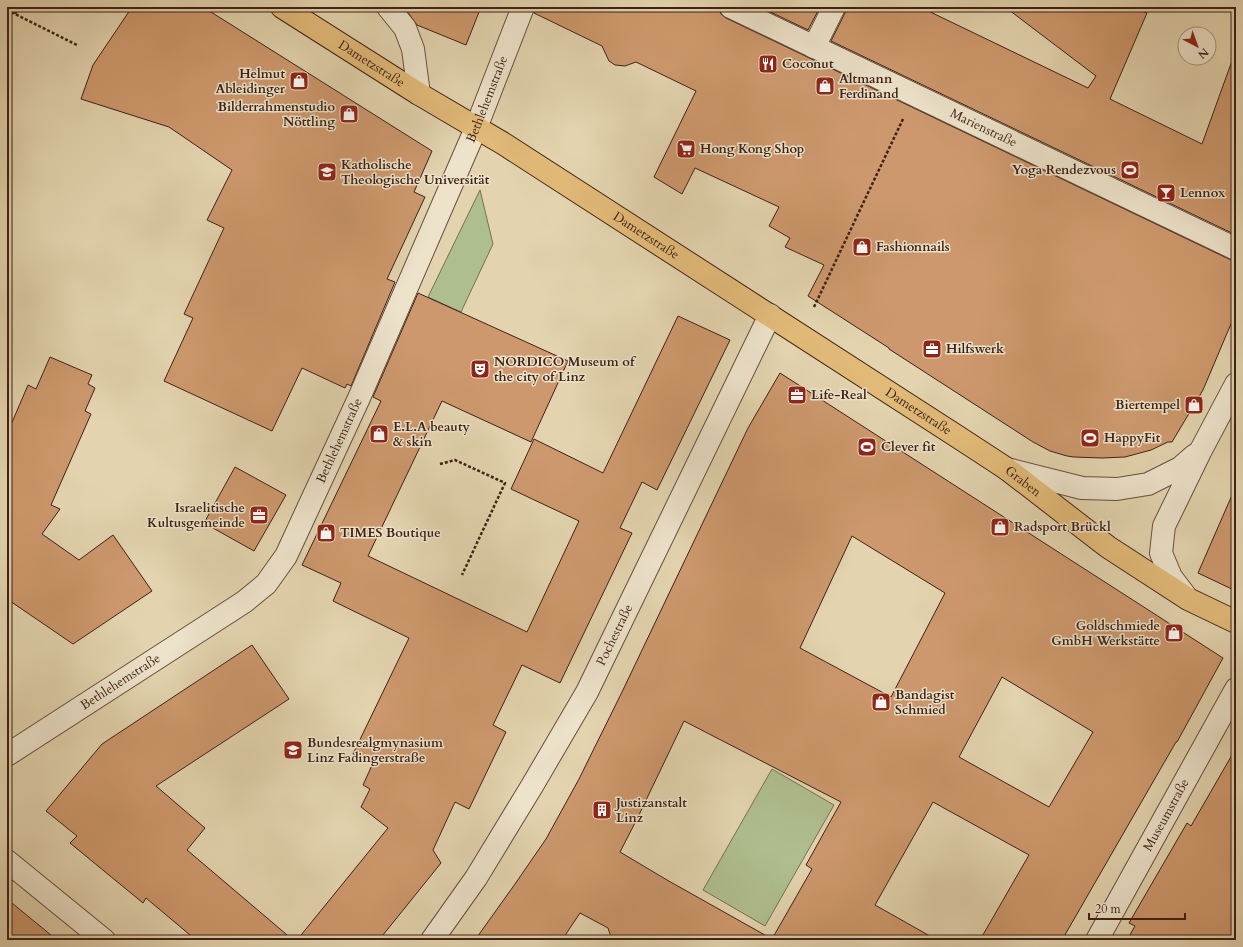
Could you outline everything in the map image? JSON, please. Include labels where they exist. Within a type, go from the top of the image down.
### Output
[{"type":"main road","name":"Dametzstraße","points":[[282,7],[419,94],[509,148],[1007,469]]},
{"type":"main road","name":"Graben","points":[[1007,469],[1108,547],[1188,599],[1236,622]]},
{"type":"street","points":[[388,7],[405,28],[408,35],[412,49],[419,94]]},
{"type":"street","name":"Bethlehemstraße","points":[[7,755],[244,602],[266,584],[286,556],[356,405],[476,128],[523,7]]},
{"type":"street","name":"Marienstraße","points":[[731,7],[1236,249]]},
{"type":"street","points":[[814,47],[834,7]]},
{"type":"street","name":"Pochestraße","points":[[432,940],[476,878],[587,692],[770,315]]},
{"type":"street","name":"Graben","points":[[1188,599],[1171,577],[1161,553],[1164,526],[1201,450],[1236,384]]},
{"type":"street","name":"Graben","points":[[1007,469],[1082,488],[1118,489],[1148,484],[1180,468],[1201,450]]},
{"type":"street","name":"Museumstraße","points":[[1097,940],[1236,690]]},
{"type":"street","points":[[7,861],[104,940]]},
{"type":"path","points":[[15,14],[19,7]]},
{"type":"path","points":[[7,10],[77,45]]},
{"type":"path","points":[[814,307],[906,113]]},
{"type":"path","points":[[440,464],[455,460],[505,483],[462,575]]},
{"type":"green space","points":[[480,190],[493,244],[461,312],[428,297]]},
{"type":"green space","points":[[772,769],[834,805],[765,926],[703,890]]},
{"type":"building","points":[[132,7],[203,7],[432,151],[414,192],[425,197],[387,279],[395,282],[351,386],[347,384],[345,388],[302,368],[272,431],[164,381],[193,318],[184,314],[224,228],[207,220],[232,170],[169,127],[81,99],[93,65]]},
{"type":"building","points":[[404,7],[481,7],[466,45],[417,25]]},
{"type":"building","points":[[535,7],[719,7],[721,14],[726,18],[1231,260],[1236,261],[1236,312],[1203,390],[1172,442],[1168,442],[1151,450],[1125,457],[1074,457],[1050,451],[1033,442],[808,296],[824,265],[785,247],[790,238],[769,226],[779,207],[695,168],[682,194],[654,177],[696,91],[636,62],[625,66],[615,65],[609,61],[602,46],[534,13]]},
{"type":"building","points":[[760,7],[820,7],[808,30]]},
{"type":"building","points":[[846,7],[920,7],[1088,88],[1096,76],[1005,7],[1131,7],[1147,13],[1110,99],[1202,144],[1233,58],[1236,59],[1236,235],[831,41],[845,13]]},
{"type":"building","points":[[418,293],[568,361],[531,442],[442,401],[368,556],[527,632],[579,521],[511,489],[534,439],[603,473],[678,316],[730,340],[657,490],[642,482],[620,528],[632,533],[560,683],[522,665],[493,725],[506,732],[469,809],[455,802],[433,850],[441,863],[379,940],[297,940],[388,828],[361,807],[370,789],[363,785],[373,763],[353,754],[409,638],[333,601],[341,583],[302,565],[381,401],[373,397]]},
{"type":"building","points":[[50,357],[92,375],[88,384],[95,388],[85,411],[91,414],[51,505],[60,509],[42,534],[79,560],[113,535],[152,591],[73,644],[7,599],[7,434],[28,385],[36,389]]},
{"type":"building","points":[[780,373],[1223,658],[1177,742],[1062,940],[980,940],[1029,855],[933,802],[875,905],[937,940],[612,940],[608,928],[580,913],[562,940],[475,940],[546,839],[579,779],[748,428]],"holes":[[[852,536],[945,593],[891,697],[800,648]],[[1002,677],[1093,732],[1049,807],[959,757]],[[684,721],[841,802],[806,865],[812,869],[772,939],[620,852]]]},
{"type":"building","points":[[235,467],[286,495],[254,551],[204,523]]},
{"type":"building","points":[[1236,486],[1236,591],[1198,573]]},
{"type":"building","points":[[252,645],[289,699],[156,786],[205,828],[187,850],[293,940],[196,940],[146,898],[143,903],[70,843],[77,836],[46,811],[102,744]]},
{"type":"building","points":[[1236,748],[1236,940],[1127,940],[1135,926],[1129,923],[1187,823],[1191,826]]},
{"type":"building","points":[[7,899],[57,940],[7,940]]},
{"type":"place","name":"Coconut","points":[[768,64]]},
{"type":"place","name":"Helmut Ableidinger","points":[[299,81]]},
{"type":"place","name":"Altmann Ferdinand","points":[[825,86]]},
{"type":"place","name":"Bilderrahmenstudio Nöttling","points":[[349,114]]},
{"type":"place","name":"Hong Kong Shop","points":[[686,149]]},
{"type":"place","name":"Yoga Rendezvous","points":[[1130,170]]},
{"type":"place","name":"Katholische Theologische Universität","points":[[327,172]]},
{"type":"place","name":"Lennox","points":[[1166,193]]},
{"type":"place","name":"Fashionnails","points":[[862,247]]},
{"type":"place","name":"Hilfswerk","points":[[932,349]]},
{"type":"place","name":"NORDICO Museum of the city of Linz","points":[[480,369]]},
{"type":"place","name":"Life-Real","points":[[797,395]]},
{"type":"place","name":"Biertempel","points":[[1194,405]]},
{"type":"place","name":"E.L.A beauty & skin","points":[[379,434]]},
{"type":"place","name":"HappyFit","points":[[1090,438]]},
{"type":"place","name":"Clever fit","points":[[867,447]]},
{"type":"place","name":"Israelitische Kultusgemeinde","points":[[259,515]]},
{"type":"place","name":"Radsport Brückl","points":[[1000,527]]},
{"type":"place","name":"TIMES Boutique","points":[[326,533]]},
{"type":"place","name":"Goldschmiede GmbH Werkstätte","points":[[1174,633]]},
{"type":"place","name":"Bandagist Schmied","points":[[881,702]]},
{"type":"place","name":"Bundesrealgmynasium Linz Fadingerstraße","points":[[293,750]]},
{"type":"place","name":"Justizanstalt Linz","points":[[602,810]]}]
